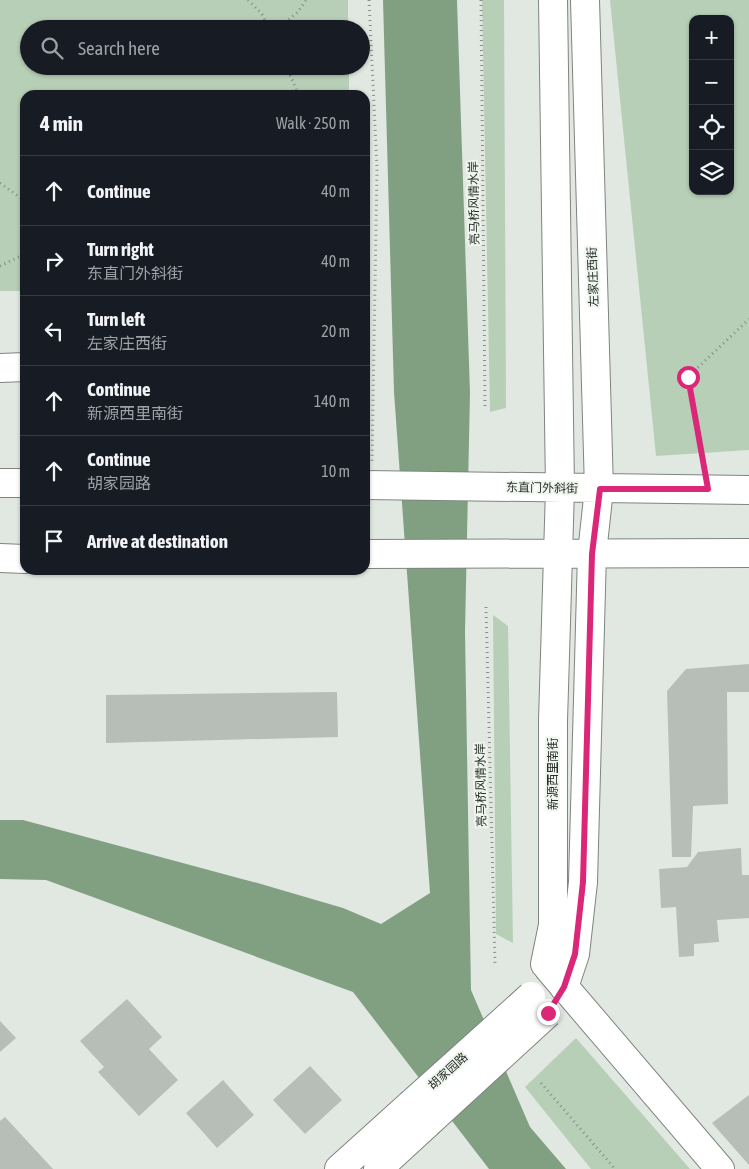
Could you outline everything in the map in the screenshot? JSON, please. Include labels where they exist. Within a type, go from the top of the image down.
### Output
[{"type":"main road","points":[[553,0],[560,489],[557,554]]},
{"type":"main road","name":"左家庄西街","points":[[585,0],[600,489],[592,554]]},
{"type":"main road","points":[[0,368],[20,366]]},
{"type":"main road","points":[[0,483],[20,483]]},
{"type":"main road","name":"东直门外斜街","points":[[370,485],[749,490]]},
{"type":"main road","points":[[370,554],[749,553]]},
{"type":"main road","name":"新源西里南街","points":[[545,964],[552,925],[557,554]]},
{"type":"main road","points":[[564,987],[575,954],[583,882],[592,554]]},
{"type":"main road","points":[[0,558],[20,559]]},
{"type":"main road","points":[[545,964],[720,1169]]},
{"type":"main road","name":"胡家园路","points":[[540,1005],[540,982],[545,964]]},
{"type":"main road","name":"胡家园路","points":[[340,1169],[419,1114],[540,1005],[564,987]]},
{"type":"main road","name":"胡家园路","points":[[378,1169],[419,1114]]},
{"type":"path","points":[[248,0],[262,14],[265,20]]},
{"type":"path","points":[[288,20],[298,12],[306,0]]},
{"type":"path","points":[[369,0],[370,20]]},
{"type":"path","name":"亮马桥风情水岸","points":[[481,0],[485,406]]},
{"type":"path","points":[[370,21],[377,168],[370,415]]},
{"type":"path","points":[[290,75],[297,90]]},
{"type":"path","points":[[0,183],[20,197]]},
{"type":"path","points":[[0,266],[20,256]]},
{"type":"path","points":[[708,489],[688,377],[749,319]]},
{"type":"path","name":"亮马桥风情水岸","points":[[486,607],[495,963]]},
{"type":"path","points":[[541,1083],[615,1169]]},
{"type":"shaded area","points":[[0,0],[348,0],[348,20],[20,20],[20,75],[349,75],[349,90],[20,90],[20,291],[0,291]]},
{"type":"shaded area","points":[[383,0],[457,0],[470,393],[465,632],[471,990],[530,1127],[566,1169],[489,1169],[353,992],[46,880],[0,879],[0,820],[23,820],[261,884],[343,908],[381,924],[430,893],[394,392]]},
{"type":"shaded area","points":[[482,0],[504,0],[506,408],[490,412]]},
{"type":"shaded area","points":[[610,0],[749,0],[749,450],[656,456]]},
{"type":"shaded area","points":[[493,615],[508,626],[513,943],[496,934]]},
{"type":"shaded area","points":[[576,1038],[690,1169],[591,1169],[525,1087]]},
{"type":"building","points":[[749,664],[749,692],[727,692],[728,804],[693,806],[691,857],[672,857],[667,691],[686,669]]},
{"type":"building","points":[[337,692],[338,737],[106,743],[106,695]]},
{"type":"building","points":[[741,848],[742,875],[749,875],[749,918],[717,920],[719,942],[694,944],[694,956],[679,957],[676,907],[661,908],[659,869],[687,867],[698,852]]},
{"type":"building","points":[[127,999],[162,1037],[149,1049],[178,1080],[139,1116],[98,1072],[104,1067],[80,1041]]},
{"type":"building","points":[[0,1021],[16,1038],[0,1052]]},
{"type":"building","points":[[310,1066],[342,1100],[305,1134],[273,1100]]},
{"type":"building","points":[[223,1080],[254,1115],[217,1148],[186,1113]]},
{"type":"building","points":[[749,1095],[749,1165],[712,1123]]},
{"type":"building","points":[[5,1117],[53,1169],[0,1169],[0,1121]]},
{"type":"route","points":[[548,1013],[564,987],[575,954],[578,933],[586,818],[592,554],[600,489],[708,489],[688,377]]}]
